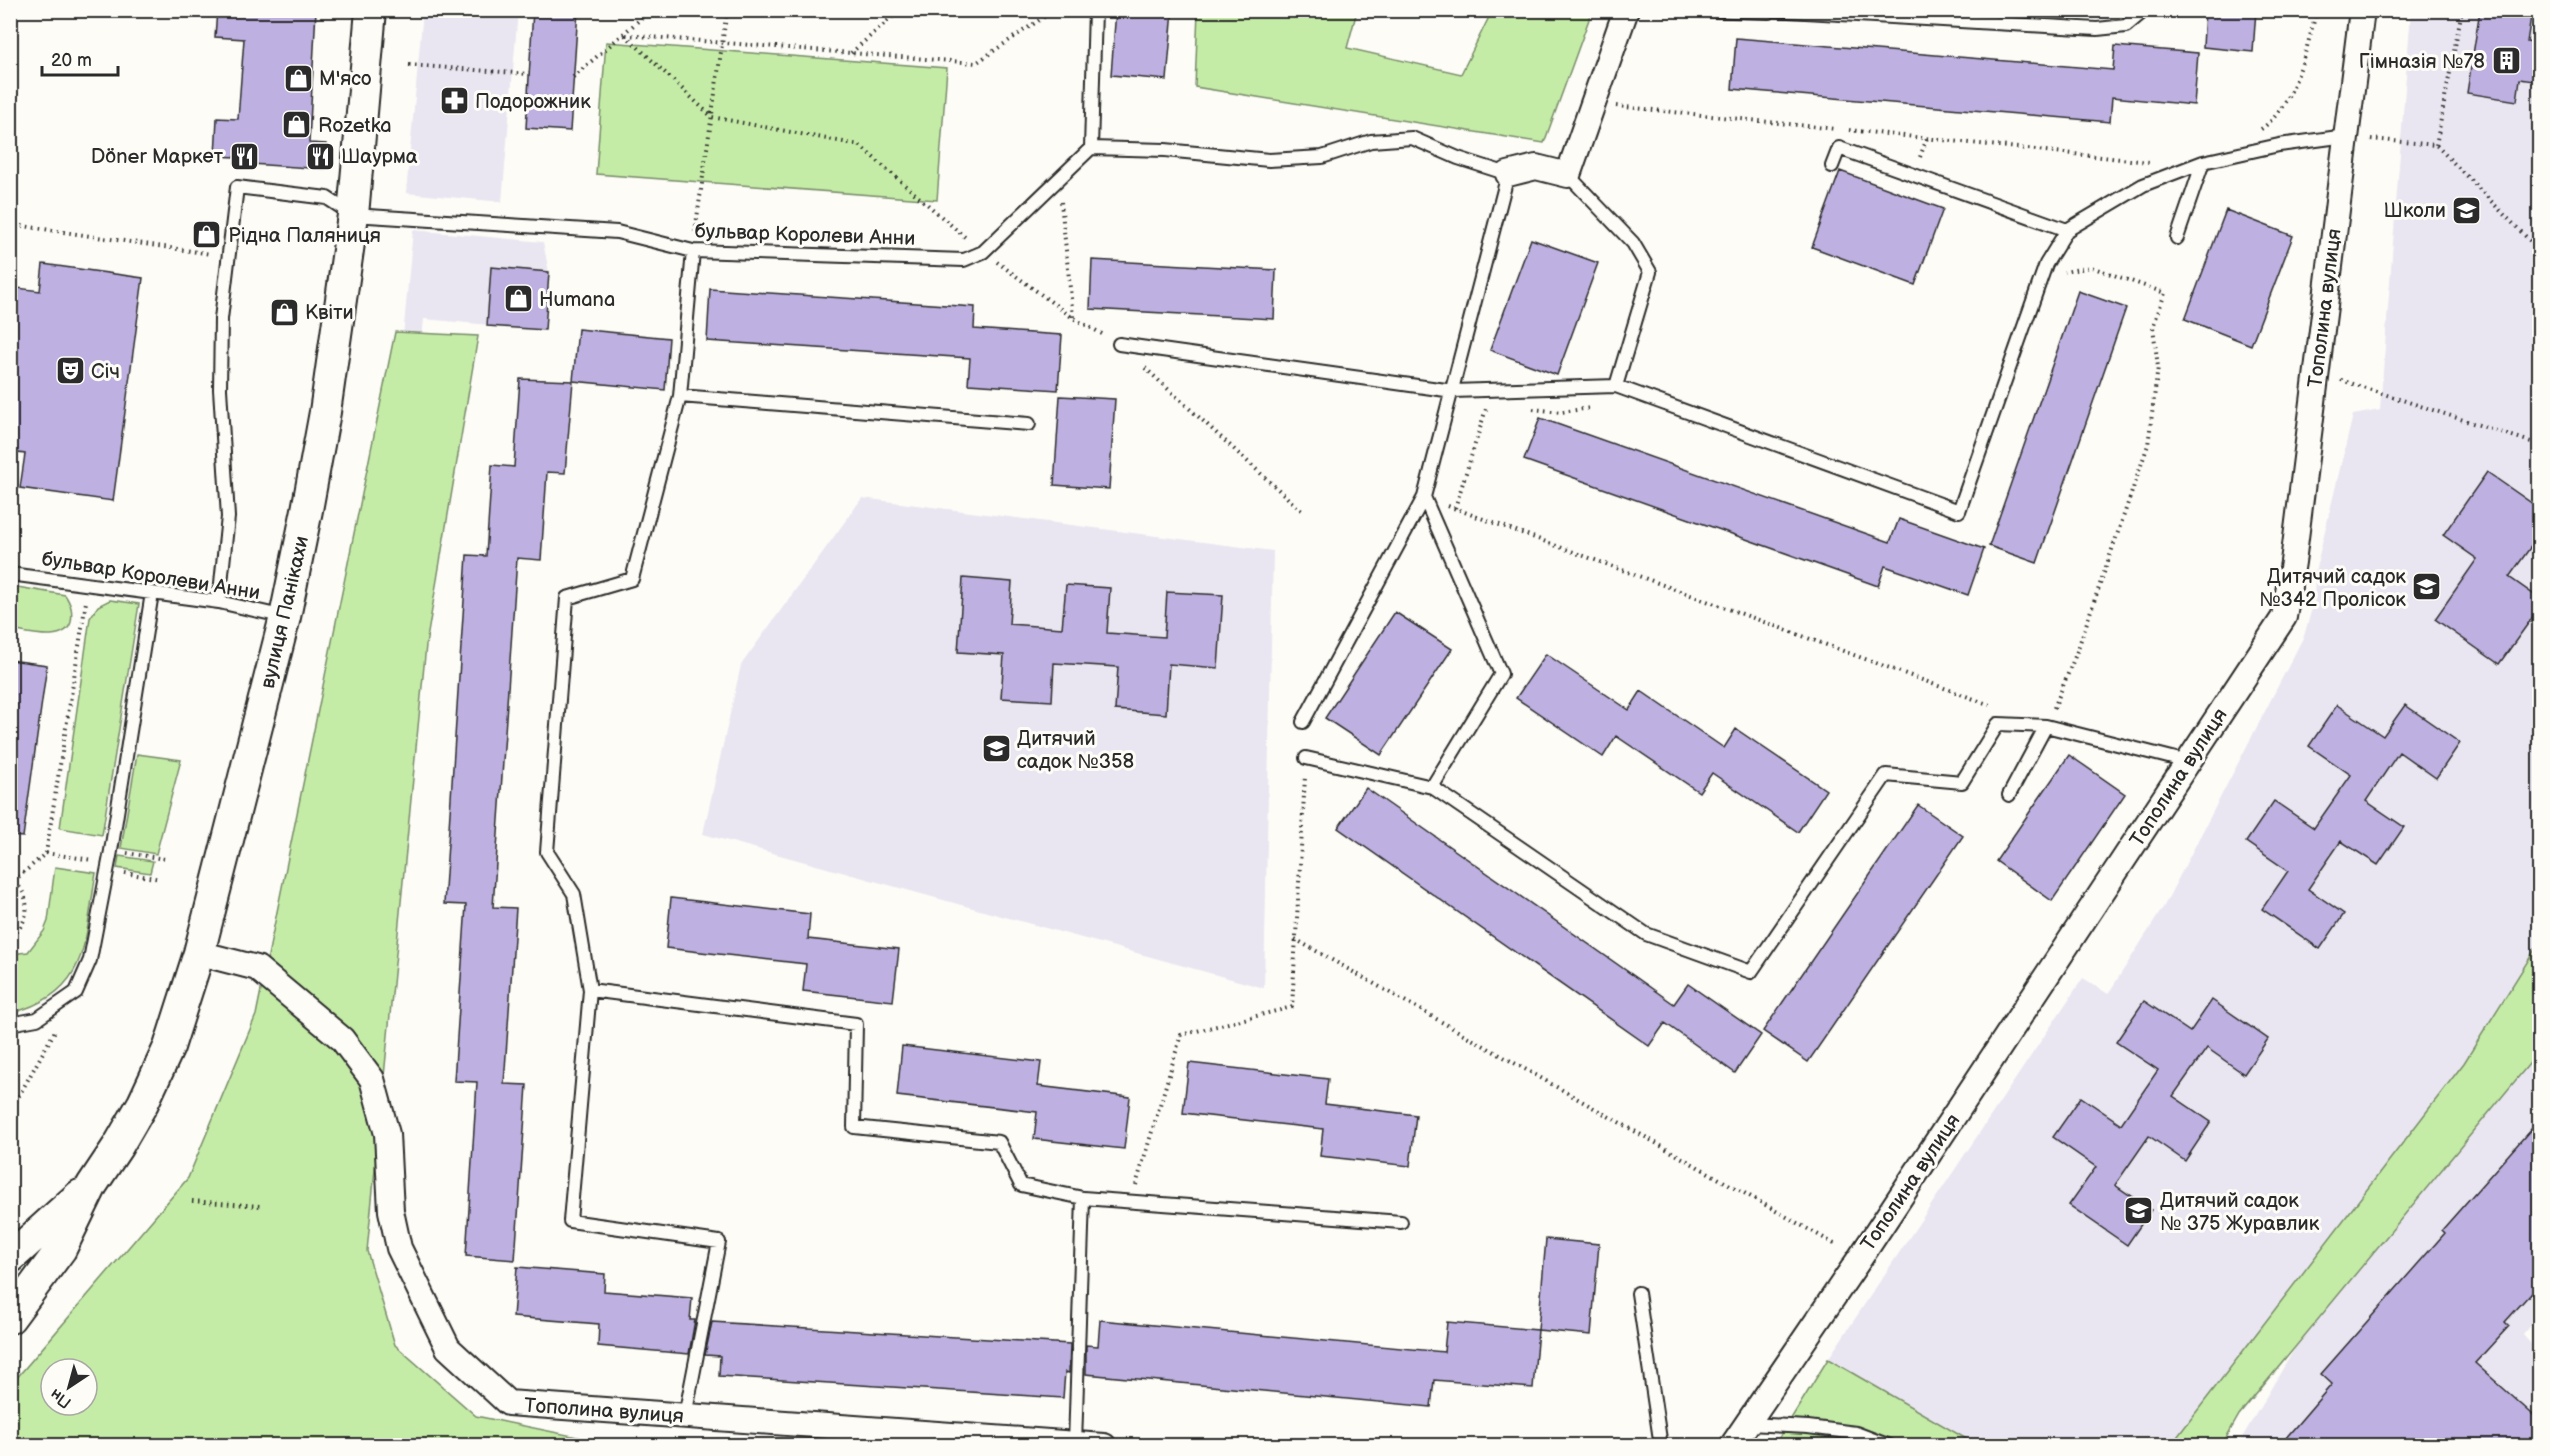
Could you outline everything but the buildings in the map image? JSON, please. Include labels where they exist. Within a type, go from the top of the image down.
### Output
[{"type":"street","name":"вулиця Панікахи","points":[[10,1318],[61,1250],[92,1185],[118,1146],[169,1047],[199,952],[285,617],[325,412],[353,215],[371,10]]},
{"type":"street","points":[[1508,174],[1536,167],[1568,175],[1626,10]]},
{"type":"street","name":"Тополина вулиця","points":[[1732,1446],[1860,1258],[2284,617],[2362,10]]},
{"type":"street","name":"Тополина вулиця","points":[[199,952],[257,968],[342,1039],[372,1079],[387,1134],[391,1211],[399,1248],[448,1348],[508,1403],[1104,1446]]},
{"type":"street","name":"вулиця Панікахи","points":[[10,1258],[92,1185]]},
{"type":"lane","points":[[1095,10],[1091,148],[1165,150],[1269,160],[1322,157],[1371,141],[1412,138],[1458,158],[1508,174],[1425,497],[1303,722]]},
{"type":"lane","points":[[1696,10],[1769,11],[2097,29],[2126,26],[2145,10]]},
{"type":"lane","points":[[1119,344],[1453,391],[1616,386],[1959,511],[2046,264],[2067,230],[2144,186],[2203,162],[2279,145],[2346,136]]},
{"type":"lane","name":"бульвар Королеви Анни","points":[[227,256],[237,187],[327,198],[353,215],[617,232],[693,251],[964,260],[982,252],[1091,148]]},
{"type":"lane","points":[[1832,166],[1839,148],[2067,230]]},
{"type":"lane","points":[[2177,238],[2203,162]]},
{"type":"lane","points":[[1568,175],[1634,243],[1650,272],[1616,386]]},
{"type":"lane","points":[[685,1416],[719,1242],[570,1221],[590,990],[574,894],[547,852],[567,598],[632,579],[680,396],[693,251]]},
{"type":"lane","points":[[219,602],[228,517],[220,389],[221,319],[227,256]]},
{"type":"lane","points":[[680,396],[1029,424]]},
{"type":"lane","points":[[1425,497],[1501,674],[1432,787]]},
{"type":"lane","name":"бульвар Королеви Анни","points":[[10,574],[219,602],[285,617]]},
{"type":"lane","points":[[10,1024],[38,1019],[76,992],[90,960],[109,861],[152,593]]},
{"type":"lane","points":[[1306,758],[1432,787],[1646,934],[1751,972],[1886,775],[1962,782],[1998,724],[2046,726],[2188,762]]},
{"type":"lane","points":[[2009,795],[2046,726]]},
{"type":"lane","points":[[590,990],[856,1024],[854,1127],[999,1142],[1021,1185],[1083,1198],[1401,1222]]},
{"type":"lane","points":[[1075,1444],[1083,1198]]},
{"type":"lane","points":[[1638,1293],[1661,1446]]},
{"type":"lane","points":[[1749,1424],[1808,1427],[1856,1433],[1890,1446]]},
{"type":"path","points":[[573,77],[651,10]]},
{"type":"path","points":[[693,251],[727,10]]},
{"type":"path","points":[[851,53],[900,10]]},
{"type":"path","points":[[625,34],[976,63],[1054,10]]},
{"type":"path","points":[[2259,130],[2275,120],[2298,75],[2317,10]]},
{"type":"path","points":[[2436,145],[2462,10]]},
{"type":"path","points":[[625,34],[712,117],[859,145],[982,252],[1073,318],[1119,344],[1304,513]]},
{"type":"path","points":[[409,65],[529,74]]},
{"type":"path","points":[[1593,103],[2156,162]]},
{"type":"path","points":[[2346,136],[2436,145],[2540,252]]},
{"type":"path","points":[[1059,179],[1073,318]]},
{"type":"path","points":[[10,224],[227,256]]},
{"type":"path","points":[[2046,726],[2076,654],[2148,445],[2158,367],[2153,327],[2165,293],[2091,267],[2066,270],[2059,277]]},
{"type":"path","points":[[2316,372],[2540,446]]},
{"type":"path","points":[[1455,508],[1488,405]]},
{"type":"path","points":[[1529,409],[1561,412],[1596,407]]},
{"type":"path","points":[[1425,497],[2002,709]]},
{"type":"path","points":[[10,936],[22,926],[28,907],[26,897],[12,880],[46,853],[89,584]]},
{"type":"path","points":[[1131,1202],[1180,1035],[1292,1007],[1306,758]]},
{"type":"path","points":[[46,853],[109,861],[165,860]]},
{"type":"path","points":[[109,861],[160,879]]},
{"type":"path","points":[[1295,939],[1860,1258]]},
{"type":"path","points":[[10,1112],[76,992]]},
{"type":"path","points":[[192,1201],[260,1206]]},
{"type":"shaded area","points":[[423,11],[518,11],[502,202],[406,193]]},
{"type":"shaded area","points":[[2411,11],[2539,11],[2539,943],[2464,1063],[2171,1445],[1977,1445],[1828,1359],[2083,978],[2108,994],[2164,906],[2304,636],[2314,601],[2315,572],[2353,415],[2380,410]]},
{"type":"shaded area","points":[[413,230],[543,242],[549,272],[545,330],[424,319],[421,349],[402,347]]},
{"type":"shaded area","name":"Дитячий садок №358","points":[[862,498],[1273,551],[1264,988],[703,834],[741,665]]},
{"type":"shaded area","points":[[2539,1052],[2539,1316],[2523,1335],[2539,1353],[2539,1445],[2237,1446],[2295,1348]]},
{"type":"green space","points":[[1198,11],[1357,11],[1347,48],[1461,74],[1492,11],[1592,11],[1544,143],[1195,87]]},
{"type":"green space","points":[[606,42],[947,68],[937,200],[596,174]]},
{"type":"green space","points":[[395,332],[478,336],[426,645],[367,1251],[395,1345],[476,1416],[616,1445],[11,1446],[11,1392],[15,1380],[188,1178],[256,1015]]},
{"type":"green space","points":[[11,586],[65,595],[72,611],[71,622],[67,629],[54,635],[11,630]]},
{"type":"green space","points":[[110,600],[139,604],[102,835],[60,828],[90,618],[98,606]]},
{"type":"green space","points":[[137,754],[181,760],[156,854],[121,848]]},
{"type":"green space","points":[[119,856],[153,861],[150,873],[117,868]]},
{"type":"green space","points":[[55,867],[96,873],[85,942],[79,961],[69,978],[56,992],[37,1004],[11,1013],[11,954],[28,952],[44,931],[48,921]]},
{"type":"green space","points":[[2539,943],[2539,1052],[2239,1415],[2222,1445],[2171,1445],[2464,1063]]},
{"type":"green space","points":[[1828,1359],[1977,1445],[1774,1446]]},
{"type":"place","name":"Гімназія №78","points":[[2506,61]]},
{"type":"place","name":"М'ясо","points":[[298,78]]},
{"type":"place","name":"Подорожник","points":[[454,101]]},
{"type":"place","name":"Rozetka","points":[[297,125]]},
{"type":"place","name":"Döner Маркет","points":[[244,156]]},
{"type":"place","name":"Шаурма","points":[[320,156]]},
{"type":"place","name":"Школи","points":[[2467,210]]},
{"type":"place","name":"Рідна Паляниця","points":[[207,235]]},
{"type":"place","name":"Humana","points":[[518,299]]},
{"type":"place","name":"Квіти","points":[[284,312]]},
{"type":"place","name":"Січ","points":[[70,371]]},
{"type":"place","name":"Дитячий садок №342 Пролісок","points":[[2427,587]]},
{"type":"place","name":"Дитячий садок №358","points":[[996,749]]},
{"type":"place","name":"Дитячий садок № 375 Журавлик","points":[[2139,1211]]}]
